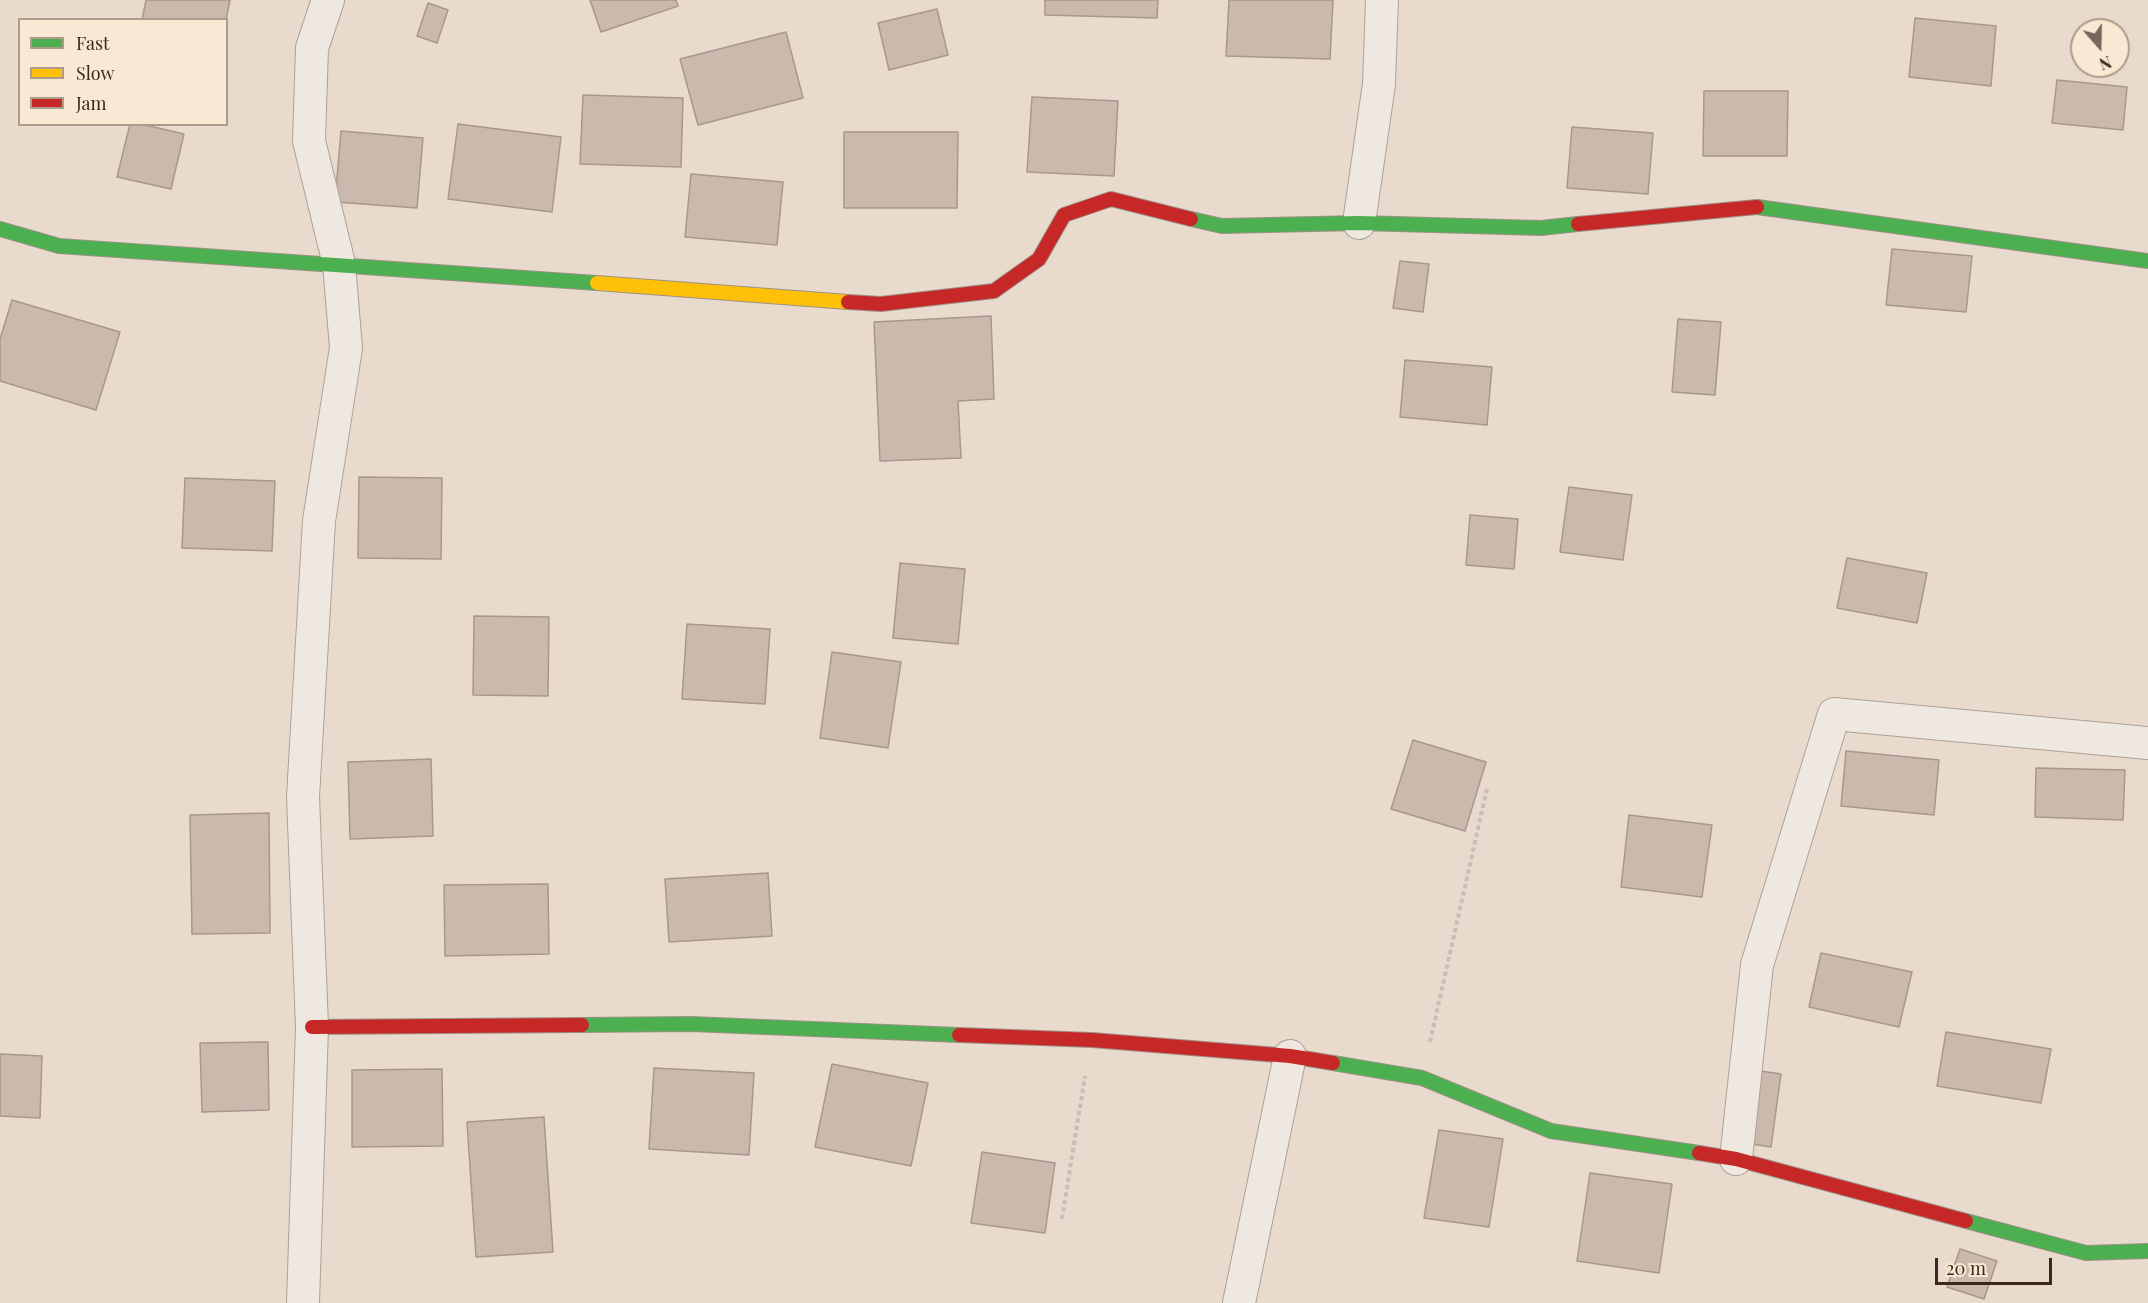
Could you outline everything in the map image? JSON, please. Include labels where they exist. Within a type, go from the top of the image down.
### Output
[{"type":"street","points":[[303,1303],[312,1028],[303,797],[319,521],[346,348],[339,264],[309,141],[312,48],[328,0]]},
{"type":"street","points":[[1359,223],[1379,84],[1382,0]]},
{"type":"street","points":[[0,229],[59,246],[881,304],[994,291],[1039,259],[1064,215],[1111,199],[1222,226],[1359,223],[1541,228],[1752,206],[2148,261]]},
{"type":"street","points":[[1736,1159],[1757,965],[1834,714],[2148,743]]},
{"type":"street","points":[[312,1028],[691,1024],[1092,1040],[1290,1056],[1422,1078],[1551,1131],[1736,1159],[2086,1253],[2148,1251]]},
{"type":"street","points":[[1239,1303],[1290,1056]]},
{"type":"path","points":[[1422,1078],[1486,789]]},
{"type":"path","points":[[1062,1219],[1092,1040]]},
{"type":"building","points":[[146,0],[230,0],[226,18],[142,18]]},
{"type":"building","points":[[590,0],[676,0],[678,6],[601,32]]},
{"type":"building","points":[[1045,0],[1158,0],[1157,18],[1045,15]]},
{"type":"building","points":[[1229,0],[1333,0],[1330,59],[1226,56]]},
{"type":"building","points":[[428,3],[448,10],[437,43],[417,36]]},
{"type":"building","points":[[937,9],[948,55],[889,70],[878,23]]},
{"type":"building","points":[[1915,18],[1996,26],[1991,86],[1909,77]]},
{"type":"building","points":[[786,32],[803,98],[698,125],[680,59]]},
{"type":"building","points":[[2057,80],[2127,87],[2123,130],[2052,123]]},
{"type":"building","points":[[1704,91],[1788,91],[1787,156],[1703,156]]},
{"type":"building","points":[[583,95],[683,98],[681,167],[580,164]]},
{"type":"building","points":[[1032,97],[1118,101],[1114,176],[1027,172]]},
{"type":"building","points":[[458,124],[561,137],[552,212],[448,199]]},
{"type":"building","points":[[130,126],[150,126],[184,134],[171,189],[117,177]]},
{"type":"building","points":[[1572,127],[1653,133],[1648,194],[1567,188]]},
{"type":"building","points":[[341,131],[423,138],[417,208],[335,202]]},
{"type":"building","points":[[844,132],[958,132],[957,208],[844,208]]},
{"type":"building","points":[[691,174],[783,182],[777,245],[685,237]]},
{"type":"building","points":[[1892,249],[1972,256],[1966,312],[1886,305]]},
{"type":"building","points":[[1400,261],[1429,264],[1423,312],[1393,308]]},
{"type":"building","points":[[12,300],[120,332],[96,410],[0,381],[0,339]]},
{"type":"building","points":[[991,316],[994,399],[958,401],[961,458],[880,461],[874,322]]},
{"type":"building","points":[[1678,319],[1721,322],[1715,395],[1672,392]]},
{"type":"building","points":[[1405,360],[1492,367],[1487,425],[1400,417]]},
{"type":"building","points":[[359,477],[442,478],[441,559],[358,558]]},
{"type":"building","points":[[185,478],[275,481],[272,551],[182,548]]},
{"type":"building","points":[[1569,487],[1632,495],[1623,560],[1560,552]]},
{"type":"building","points":[[1470,515],[1518,519],[1514,569],[1466,565]]},
{"type":"building","points":[[1847,558],[1927,573],[1917,623],[1837,608]]},
{"type":"building","points":[[900,563],[965,569],[958,644],[893,638]]},
{"type":"building","points":[[474,616],[549,617],[548,696],[473,695]]},
{"type":"building","points":[[687,624],[770,629],[765,704],[682,699]]},
{"type":"building","points":[[832,652],[901,662],[888,748],[820,738]]},
{"type":"building","points":[[1413,740],[1486,762],[1465,831],[1391,809]]},
{"type":"building","points":[[1846,751],[1939,760],[1934,815],[1841,806]]},
{"type":"building","points":[[431,759],[433,836],[350,839],[348,762]]},
{"type":"building","points":[[2036,768],[2125,770],[2123,820],[2035,817]]},
{"type":"building","points":[[269,813],[270,933],[192,934],[190,815]]},
{"type":"building","points":[[1629,815],[1712,825],[1702,897],[1621,887]]},
{"type":"building","points":[[768,873],[772,936],[669,942],[665,879]]},
{"type":"building","points":[[548,884],[549,954],[445,956],[444,885]]},
{"type":"building","points":[[1821,953],[1912,972],[1899,1027],[1809,1007]]},
{"type":"building","points":[[1946,1032],[2051,1049],[2041,1103],[1937,1086]]},
{"type":"building","points":[[268,1042],[269,1110],[202,1112],[200,1043]]},
{"type":"building","points":[[0,1054],[42,1056],[40,1118],[0,1116]]},
{"type":"building","points":[[832,1064],[928,1083],[911,1166],[815,1147]]},
{"type":"building","points":[[654,1068],[754,1073],[749,1155],[649,1149]]},
{"type":"building","points":[[442,1069],[443,1146],[352,1147],[352,1070]]},
{"type":"building","points":[[1761,1071],[1781,1074],[1771,1147],[1751,1144]]},
{"type":"building","points":[[544,1117],[553,1252],[476,1257],[467,1122]]},
{"type":"building","points":[[1439,1130],[1503,1139],[1489,1227],[1424,1218]]},
{"type":"building","points":[[982,1152],[1055,1163],[1045,1233],[971,1223]]},
{"type":"building","points":[[1590,1173],[1672,1184],[1659,1273],[1577,1261]]},
{"type":"building","points":[[1960,1249],[1997,1261],[1984,1299],[1947,1287]]},
{"type":"traffic: fast","points":[[1757,207],[2148,261]]},
{"type":"traffic: fast","points":[[1191,219],[1222,226],[1359,223],[1541,228],[1578,224]]},
{"type":"traffic: fast","points":[[0,229],[59,246],[597,283]]},
{"type":"traffic: fast","points":[[582,1025],[691,1024],[959,1035]]},
{"type":"traffic: fast","points":[[1333,1063],[1422,1078],[1551,1131],[1699,1153]]},
{"type":"traffic: fast","points":[[1966,1221],[2086,1253],[2148,1251]]},
{"type":"traffic: slow","points":[[597,283],[848,302]]},
{"type":"traffic: jam","points":[[848,302],[881,304],[994,291],[1039,259],[1064,215],[1111,199],[1191,219]]},
{"type":"traffic: jam","points":[[1578,224],[1757,207]]},
{"type":"traffic: jam","points":[[312,1027],[582,1025]]},
{"type":"traffic: jam","points":[[959,1035],[1092,1040],[1290,1056],[1333,1063]]},
{"type":"traffic: jam","points":[[1699,1153],[1736,1159],[1966,1221]]}]
